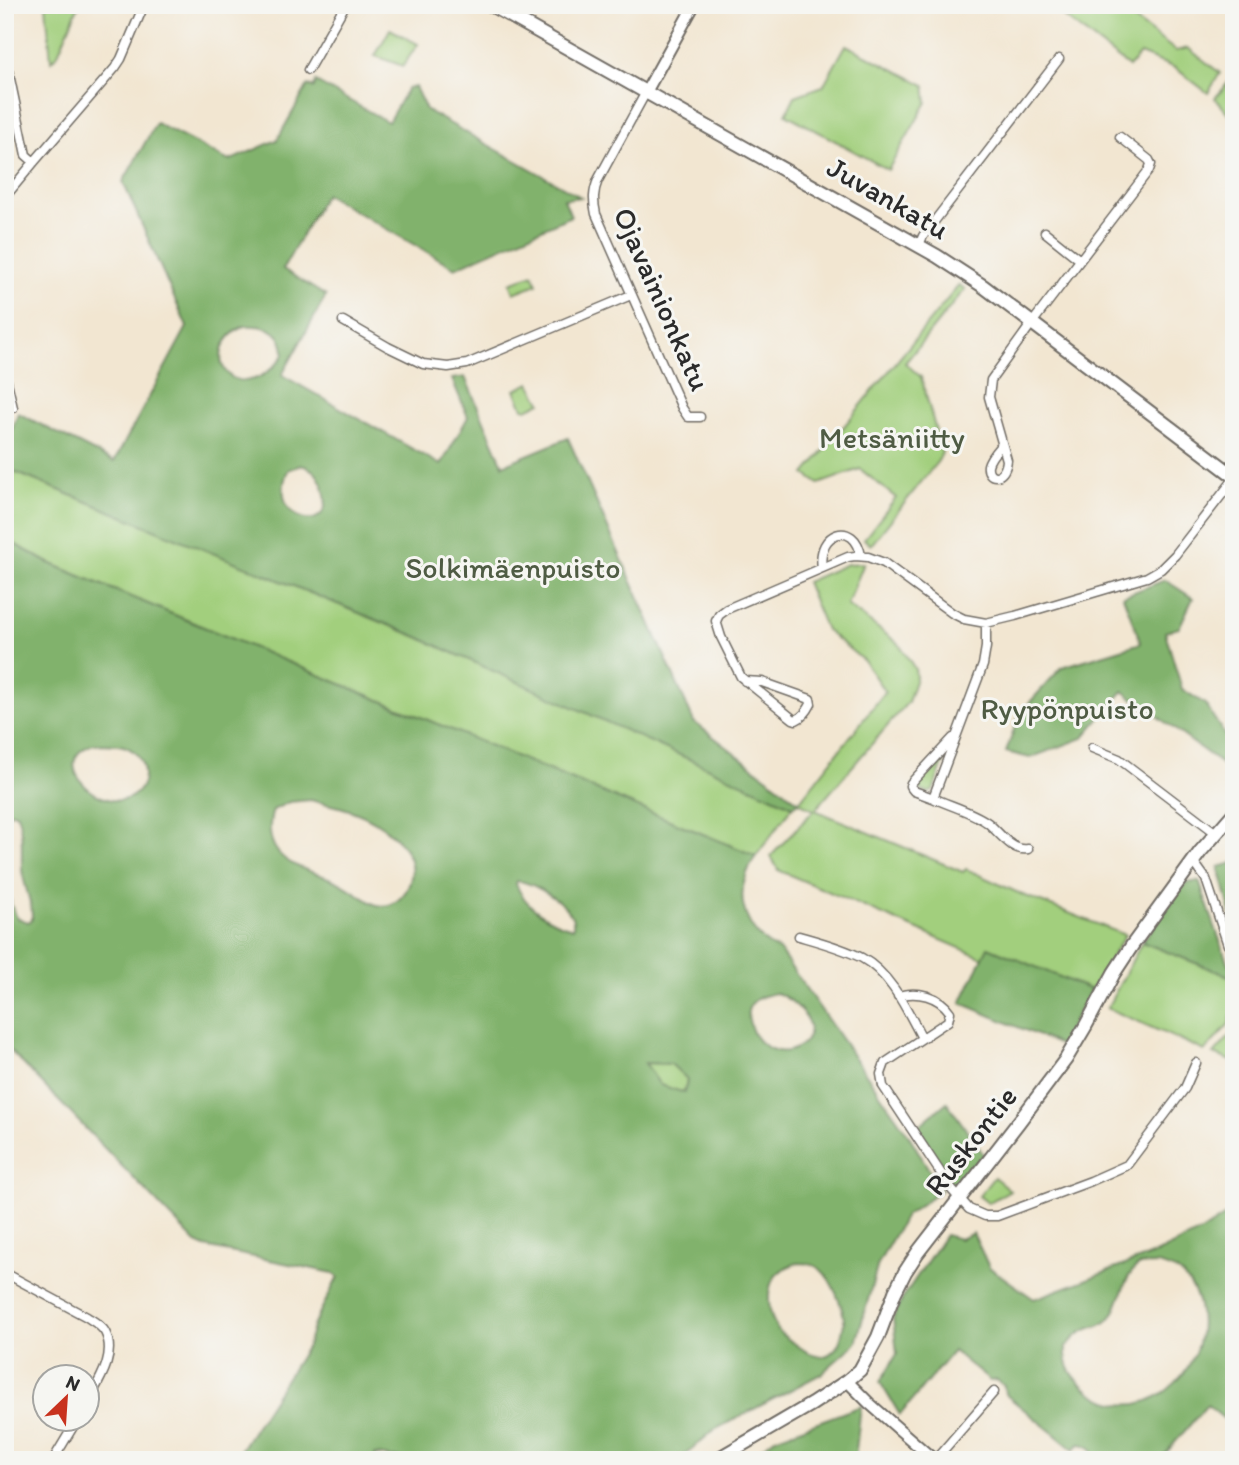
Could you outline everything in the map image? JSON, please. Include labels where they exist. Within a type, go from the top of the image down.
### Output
[{"type":"main road","name":"Juvankatu","points":[[491,5],[919,245],[983,286],[1234,477]]},
{"type":"main road","name":"Ruskontie","points":[[716,1460],[812,1404],[860,1370],[878,1337],[905,1272],[918,1252],[1066,1059],[1122,960],[1193,861],[1234,813]]},
{"type":"street","points":[[5,197],[115,68],[144,5]]},
{"type":"street","points":[[308,70],[345,5]]},
{"type":"street","name":"Ojavainionkatu","points":[[694,5],[598,180],[593,194],[596,214],[682,408],[688,417],[700,417]]},
{"type":"street","points":[[5,55],[26,155],[34,162]]},
{"type":"street","points":[[919,245],[923,236],[1059,59]]},
{"type":"street","points":[[1002,444],[989,397],[989,387],[995,374],[1149,170],[1149,160],[1120,137]]},
{"type":"street","points":[[1045,232],[1080,260]]},
{"type":"street","points":[[343,321],[418,362],[448,367],[467,364],[631,295]]},
{"type":"street","points":[[5,373],[13,408]]},
{"type":"street","points":[[745,681],[762,682],[810,699],[811,704],[801,718],[793,719],[745,681],[721,637],[716,621],[719,615],[735,606],[822,567],[848,557],[875,559],[952,613],[964,619],[986,623],[1147,577],[1161,569],[1175,555],[1234,477]]},
{"type":"street","points":[[822,567],[821,556],[825,543],[842,533],[858,544],[861,556]]},
{"type":"street","points":[[933,798],[983,665],[986,623]]},
{"type":"street","points":[[956,735],[910,786],[914,791],[985,821],[1019,849],[1028,849]]},
{"type":"street","points":[[1092,748],[1119,758],[1216,833]]},
{"type":"street","points":[[1193,861],[1206,879],[1228,945],[1234,950]]},
{"type":"street","points":[[799,936],[863,958],[878,970],[898,996],[922,1038]]},
{"type":"street","points":[[898,996],[909,992],[929,997],[946,1005],[950,1012],[948,1021],[885,1063],[881,1074],[883,1086],[952,1190],[969,1209],[985,1216],[997,1216],[1127,1165],[1185,1088],[1196,1063]]},
{"type":"street","points":[[5,1273],[98,1324],[104,1332],[109,1354],[102,1375]]},
{"type":"street","points":[[847,1381],[935,1460],[994,1392]]},
{"type":"street","points":[[53,1460],[68,1434]]},
{"type":"street","points":[[1230,1460],[1234,1456]]},
{"type":"green space","points":[[46,5],[79,5],[57,56],[51,61]]},
{"type":"green space","points":[[1049,5],[1115,5],[1176,51],[1188,48],[1220,73],[1208,93],[1175,68],[1140,54],[1129,67]]},
{"type":"green space","points":[[390,29],[418,44],[403,66],[375,56]]},
{"type":"green space","points":[[846,45],[925,85],[927,102],[888,170],[786,114],[795,96],[823,86]]},
{"type":"green space","points":[[1234,76],[1234,120],[1215,98]]},
{"type":"green space","name":"Solkimäenpuisto","points":[[316,82],[388,122],[407,89],[415,87],[426,110],[581,197],[564,199],[571,216],[455,268],[325,194],[283,269],[326,296],[282,375],[441,465],[468,417],[452,379],[465,377],[503,465],[568,438],[694,722],[799,802],[793,806],[418,637],[5,468],[5,450],[18,413],[114,462],[187,327],[123,182],[156,123],[229,161],[277,140],[308,85],[314,88]],"holes":[[[244,326],[263,327],[273,331],[281,340],[284,351],[281,359],[263,375],[248,381],[235,379],[226,372],[222,362],[222,349],[230,337]],[[301,465],[315,473],[323,487],[325,503],[321,514],[313,519],[293,513],[286,503],[284,489],[288,470]]]},
{"type":"green space","points":[[533,274],[537,284],[514,293],[510,283]]},
{"type":"green space","name":"Metsäniitty","points":[[959,285],[965,289],[905,363],[921,377],[942,453],[871,545],[864,539],[896,498],[860,469],[819,484],[805,474]]},
{"type":"green space","points":[[530,383],[541,402],[527,409],[523,408],[515,390]]},
{"type":"green space","points":[[5,468],[418,637],[793,806],[756,856],[49,563],[5,539]]},
{"type":"green space","points":[[5,539],[49,563],[756,856],[743,887],[744,909],[753,929],[769,945],[779,950],[908,1134],[941,1190],[905,1216],[878,1264],[856,1343],[821,1374],[714,1430],[679,1460],[415,1460],[375,1455],[376,1460],[234,1460],[307,1346],[314,1324],[338,1277],[333,1273],[196,1243],[5,1045],[5,844],[11,905],[17,918],[28,922],[32,920],[22,870],[19,821],[17,814],[13,812],[5,819]],"holes":[[[94,744],[115,745],[133,751],[139,757],[144,772],[141,787],[129,798],[116,800],[103,798],[91,791],[76,771],[75,761],[80,751]],[[311,800],[347,809],[374,822],[395,838],[409,858],[412,870],[407,889],[393,904],[378,905],[338,882],[289,862],[277,851],[272,841],[270,826],[273,810],[289,802]],[[517,881],[548,894],[568,911],[573,918],[573,928],[555,922],[539,912],[520,892]],[[776,993],[783,996],[804,1015],[809,1031],[801,1045],[778,1051],[770,1049],[758,1039],[753,1032],[748,1012],[751,1005],[764,996]],[[645,1063],[671,1064],[687,1079],[685,1093],[660,1085]],[[796,1263],[803,1263],[818,1268],[829,1280],[837,1295],[844,1323],[839,1342],[827,1355],[818,1356],[808,1352],[779,1332],[775,1325],[770,1312],[770,1290],[776,1275]]]},
{"type":"green space","points":[[864,563],[847,605],[899,644],[915,669],[916,678],[908,702],[815,810],[963,872],[966,869],[1023,895],[1125,935],[1091,990],[988,947],[983,958],[778,870],[771,856],[814,810],[799,802],[885,692],[864,661],[826,630],[806,582],[847,564]]},
{"type":"green space","name":"Ryypönpuisto","points":[[1165,580],[1193,598],[1179,628],[1165,632],[1182,689],[1205,704],[1226,737],[1234,741],[1234,773],[1123,691],[1083,738],[1030,758],[1006,752],[1020,713],[1062,667],[1141,643],[1123,596]]},
{"type":"green space","points":[[946,751],[933,791],[928,793],[915,788],[914,785]]},
{"type":"green space","points":[[1234,864],[1234,925],[1219,867]]},
{"type":"green space","points":[[1199,881],[1227,961],[1234,971],[1234,978],[1142,942],[1186,883]]},
{"type":"green space","points":[[1142,942],[1234,978],[1234,1007],[1229,1024],[1205,1051],[1107,1008]]},
{"type":"green space","points":[[988,947],[1091,990],[1060,1045],[961,1003]]},
{"type":"green space","points":[[1234,1029],[1234,1062],[1214,1054]]},
{"type":"green space","points":[[644,1063],[671,1064],[687,1079],[684,1093],[660,1085]]},
{"type":"green space","points":[[947,1102],[984,1155],[953,1184],[914,1130]]},
{"type":"green space","points":[[994,1177],[1010,1190],[988,1203],[979,1196]]},
{"type":"green space","points":[[1234,1210],[1234,1427],[1207,1405],[1160,1460],[1098,1460],[1090,1447],[1079,1444],[1074,1450],[1005,1394],[1004,1386],[997,1380],[990,1381],[953,1351],[900,1415],[880,1382],[897,1354],[893,1318],[904,1296],[945,1235],[960,1239],[973,1233],[989,1267],[1034,1299],[1157,1253],[1201,1232]],"holes":[[[1158,1264],[1183,1276],[1198,1300],[1200,1335],[1194,1356],[1182,1375],[1167,1390],[1148,1401],[1128,1405],[1107,1401],[1086,1388],[1073,1375],[1068,1366],[1066,1347],[1080,1333],[1107,1321],[1135,1269],[1141,1265]]]},
{"type":"green space","points":[[861,1406],[855,1460],[746,1460],[775,1438]]}]
